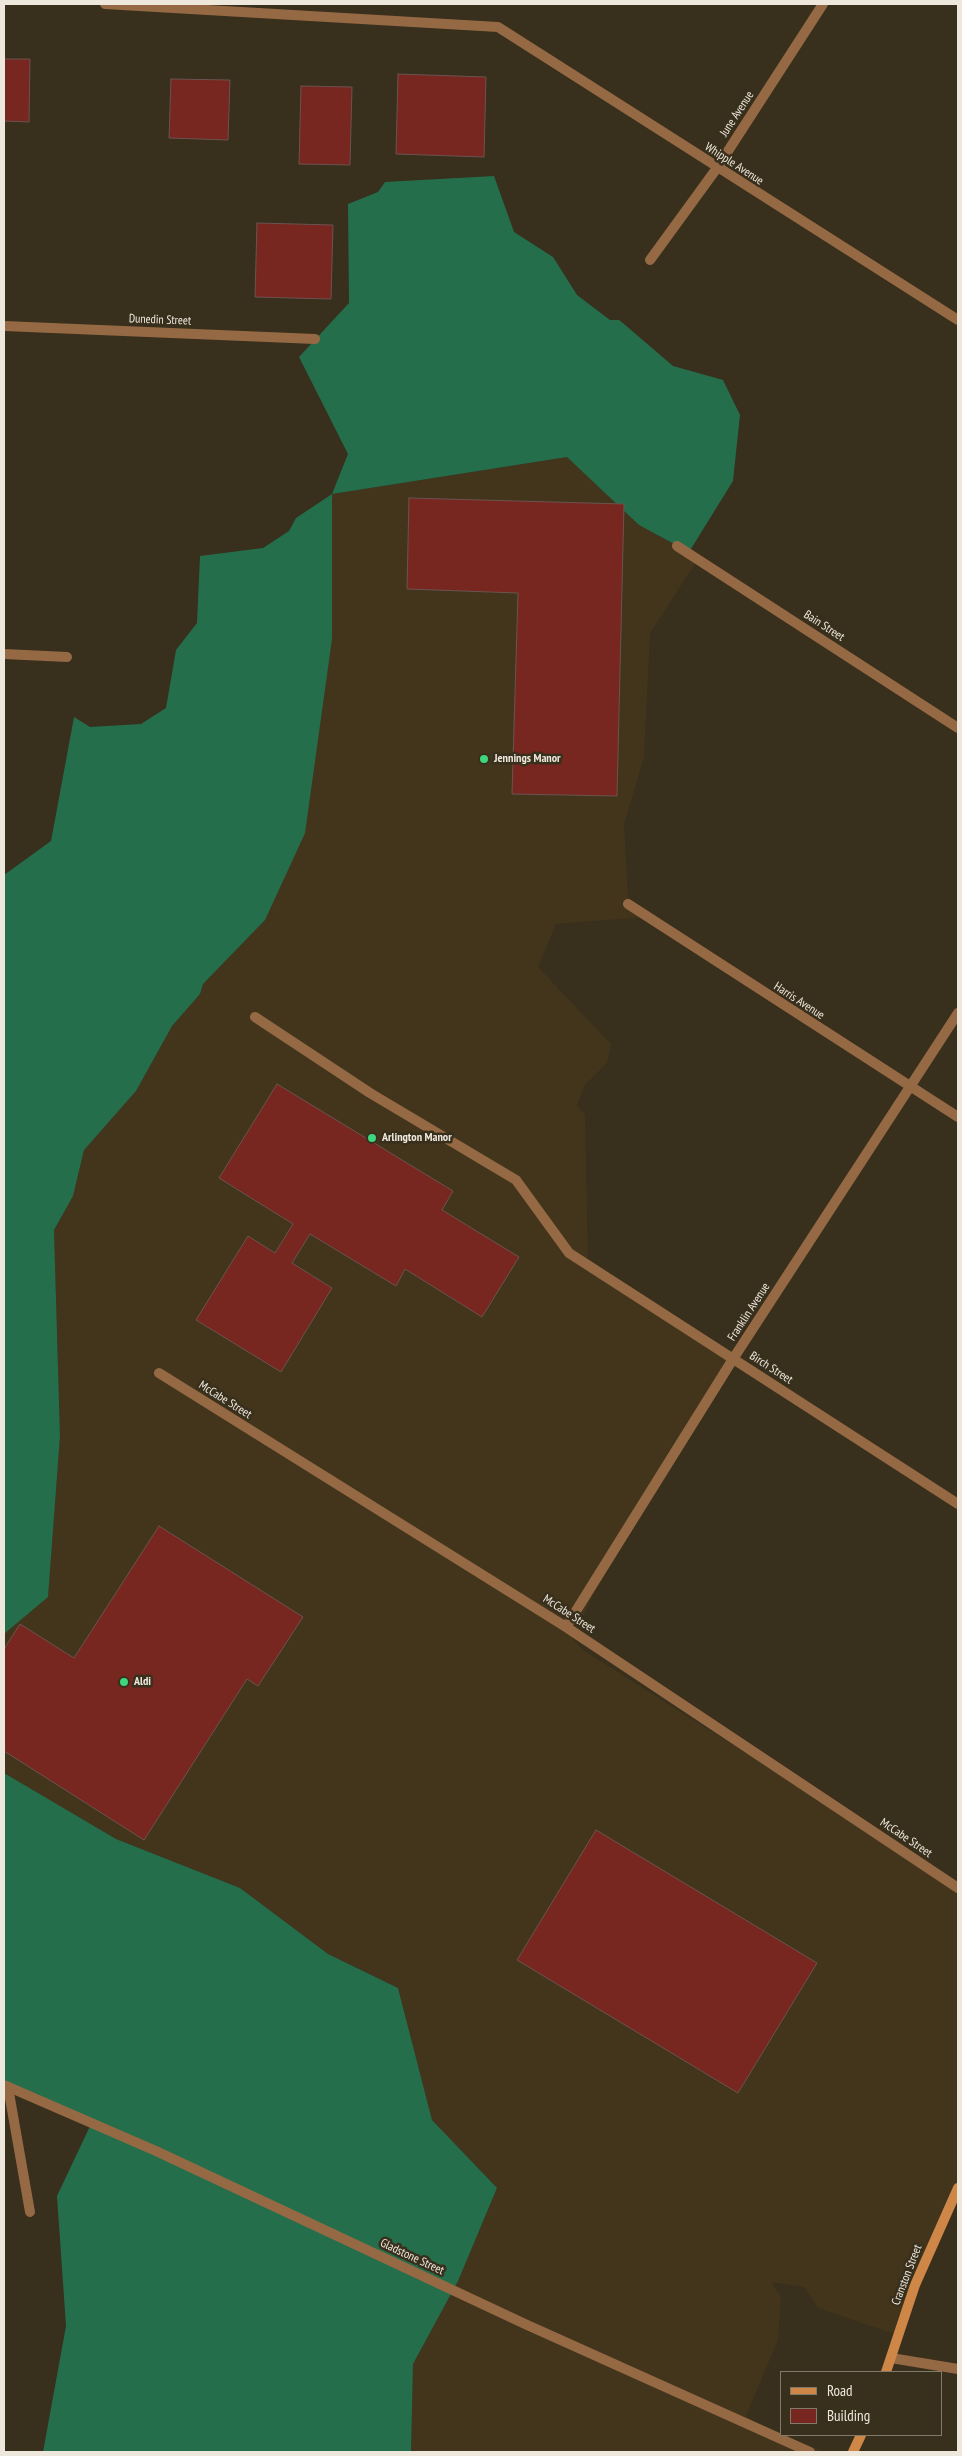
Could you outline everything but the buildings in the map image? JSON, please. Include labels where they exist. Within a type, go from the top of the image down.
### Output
[{"type":"main road","name":"Cranston Street","points":[[886,2371],[915,2285],[958,2188]]},
{"type":"main road","points":[[853,2452],[860,2436]]},
{"type":"street","points":[[105,4],[178,5]]},
{"type":"street","name":"June Avenue","points":[[650,260],[717,168],[823,4]]},
{"type":"street","name":"Whipple Avenue","points":[[178,5],[498,27],[958,320]]},
{"type":"street","name":"Dunedin Street","points":[[4,326],[315,339]]},
{"type":"street","name":"Bain Street","points":[[677,546],[958,728]]},
{"type":"street","points":[[4,654],[67,657]]},
{"type":"street","name":"Harris Avenue","points":[[628,904],[958,1118]]},
{"type":"street","name":"Franklin Avenue","points":[[566,1627],[733,1358],[911,1088],[958,1013]]},
{"type":"street","name":"Birch Street","points":[[255,1017],[370,1093],[516,1180],[569,1253],[958,1504]]},
{"type":"street","name":"McCabe Street","points":[[158,1374],[566,1627],[958,1888]]},
{"type":"street","points":[[6,2086],[30,2212]]},
{"type":"street","name":"Gladstone Street","points":[[6,2086],[156,2151],[525,2324],[810,2452]]},
{"type":"street","points":[[891,2358],[958,2369]]},
{"type":"shaded area","points":[[568,457],[639,525],[689,552],[695,564],[650,633],[644,757],[624,824],[628,896],[645,917],[556,924],[538,967],[611,1044],[607,1063],[585,1085],[577,1105],[585,1115],[588,1261],[735,1354],[593,1595],[573,1639],[583,1650],[958,1887],[958,2193],[894,2334],[818,2308],[804,2287],[771,2282],[781,2297],[778,2340],[746,2416],[759,2425],[780,2434],[780,2436],[785,2436],[824,2452],[411,2452],[413,2364],[458,2281],[497,2188],[432,2120],[398,1988],[328,1954],[240,1888],[116,1839],[4,1773],[4,1634],[48,1597],[60,1436],[54,1230],[73,1196],[84,1150],[136,1091],[172,1026],[200,994],[203,984],[265,920],[332,639],[332,494]]},
{"type":"green space","points":[[494,176],[514,232],[553,257],[577,295],[610,320],[619,320],[673,366],[723,380],[740,415],[733,481],[689,552],[639,525],[567,457],[332,494],[348,454],[299,357],[349,303],[348,204],[378,192],[385,182]]},
{"type":"green space","points":[[332,494],[332,639],[305,833],[265,920],[203,984],[200,994],[172,1026],[136,1091],[84,1150],[73,1196],[54,1230],[60,1436],[48,1597],[4,1634],[4,875],[51,841],[74,717],[90,727],[141,724],[166,708],[176,650],[197,623],[200,556],[263,548],[289,531],[296,518]]},
{"type":"green space","points":[[4,1773],[116,1839],[240,1888],[328,1954],[398,1988],[432,2120],[497,2188],[458,2281],[413,2364],[411,2452],[43,2452],[66,2326],[57,2196],[91,2124],[4,2081]]},
{"type":"place","name":"Jennings Manor","points":[[484,759]]},
{"type":"place","name":"Arlington Manor","points":[[372,1138]]},
{"type":"place","name":"Aldi","points":[[124,1682]]}]
